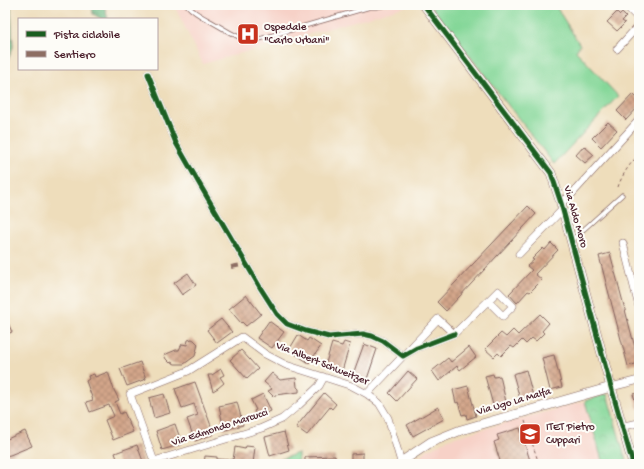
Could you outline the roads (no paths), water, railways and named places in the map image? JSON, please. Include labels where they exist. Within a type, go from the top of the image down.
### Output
[{"type":"street","points":[[625,5],[639,19]]},
{"type":"street","name":"Via Aldo Moro","points":[[424,8],[551,173],[562,206],[611,387],[634,464]]},
{"type":"street","points":[[617,49],[639,25]]},
{"type":"street","points":[[148,74],[176,142],[277,314],[287,324],[329,337],[363,334],[372,336],[383,341],[403,356]]},
{"type":"street","points":[[519,254],[639,120]]},
{"type":"street","points":[[623,243],[639,307]]},
{"type":"street","points":[[403,356],[417,348],[454,334],[488,301]]},
{"type":"street","points":[[367,394],[438,319],[454,334]]},
{"type":"street","name":"Via Albert Schweitzer","points":[[154,463],[130,394],[188,371],[242,337],[265,354],[286,365],[352,386],[367,394],[379,404],[388,418],[402,463]]},
{"type":"street","name":"Via Edmondo Marcucci","points":[[154,463],[262,428],[282,419],[319,386],[324,378]]},
{"type":"street","name":"Via Ugo La Malfa","points":[[402,463],[431,442],[461,430],[639,380]]},
{"type":"street","points":[[623,426],[639,423]]},
{"type":"lane","points":[[187,5],[190,9],[203,18],[249,42],[372,6],[377,7],[386,5]]},
{"type":"lane","points":[[571,240],[622,194]]},
{"type":"place","name":"Ospedale \"Carlo Urbani\"","points":[[248,34]]},
{"type":"place","name":"ITET Pietro Cuppari","points":[[530,434]]}]
